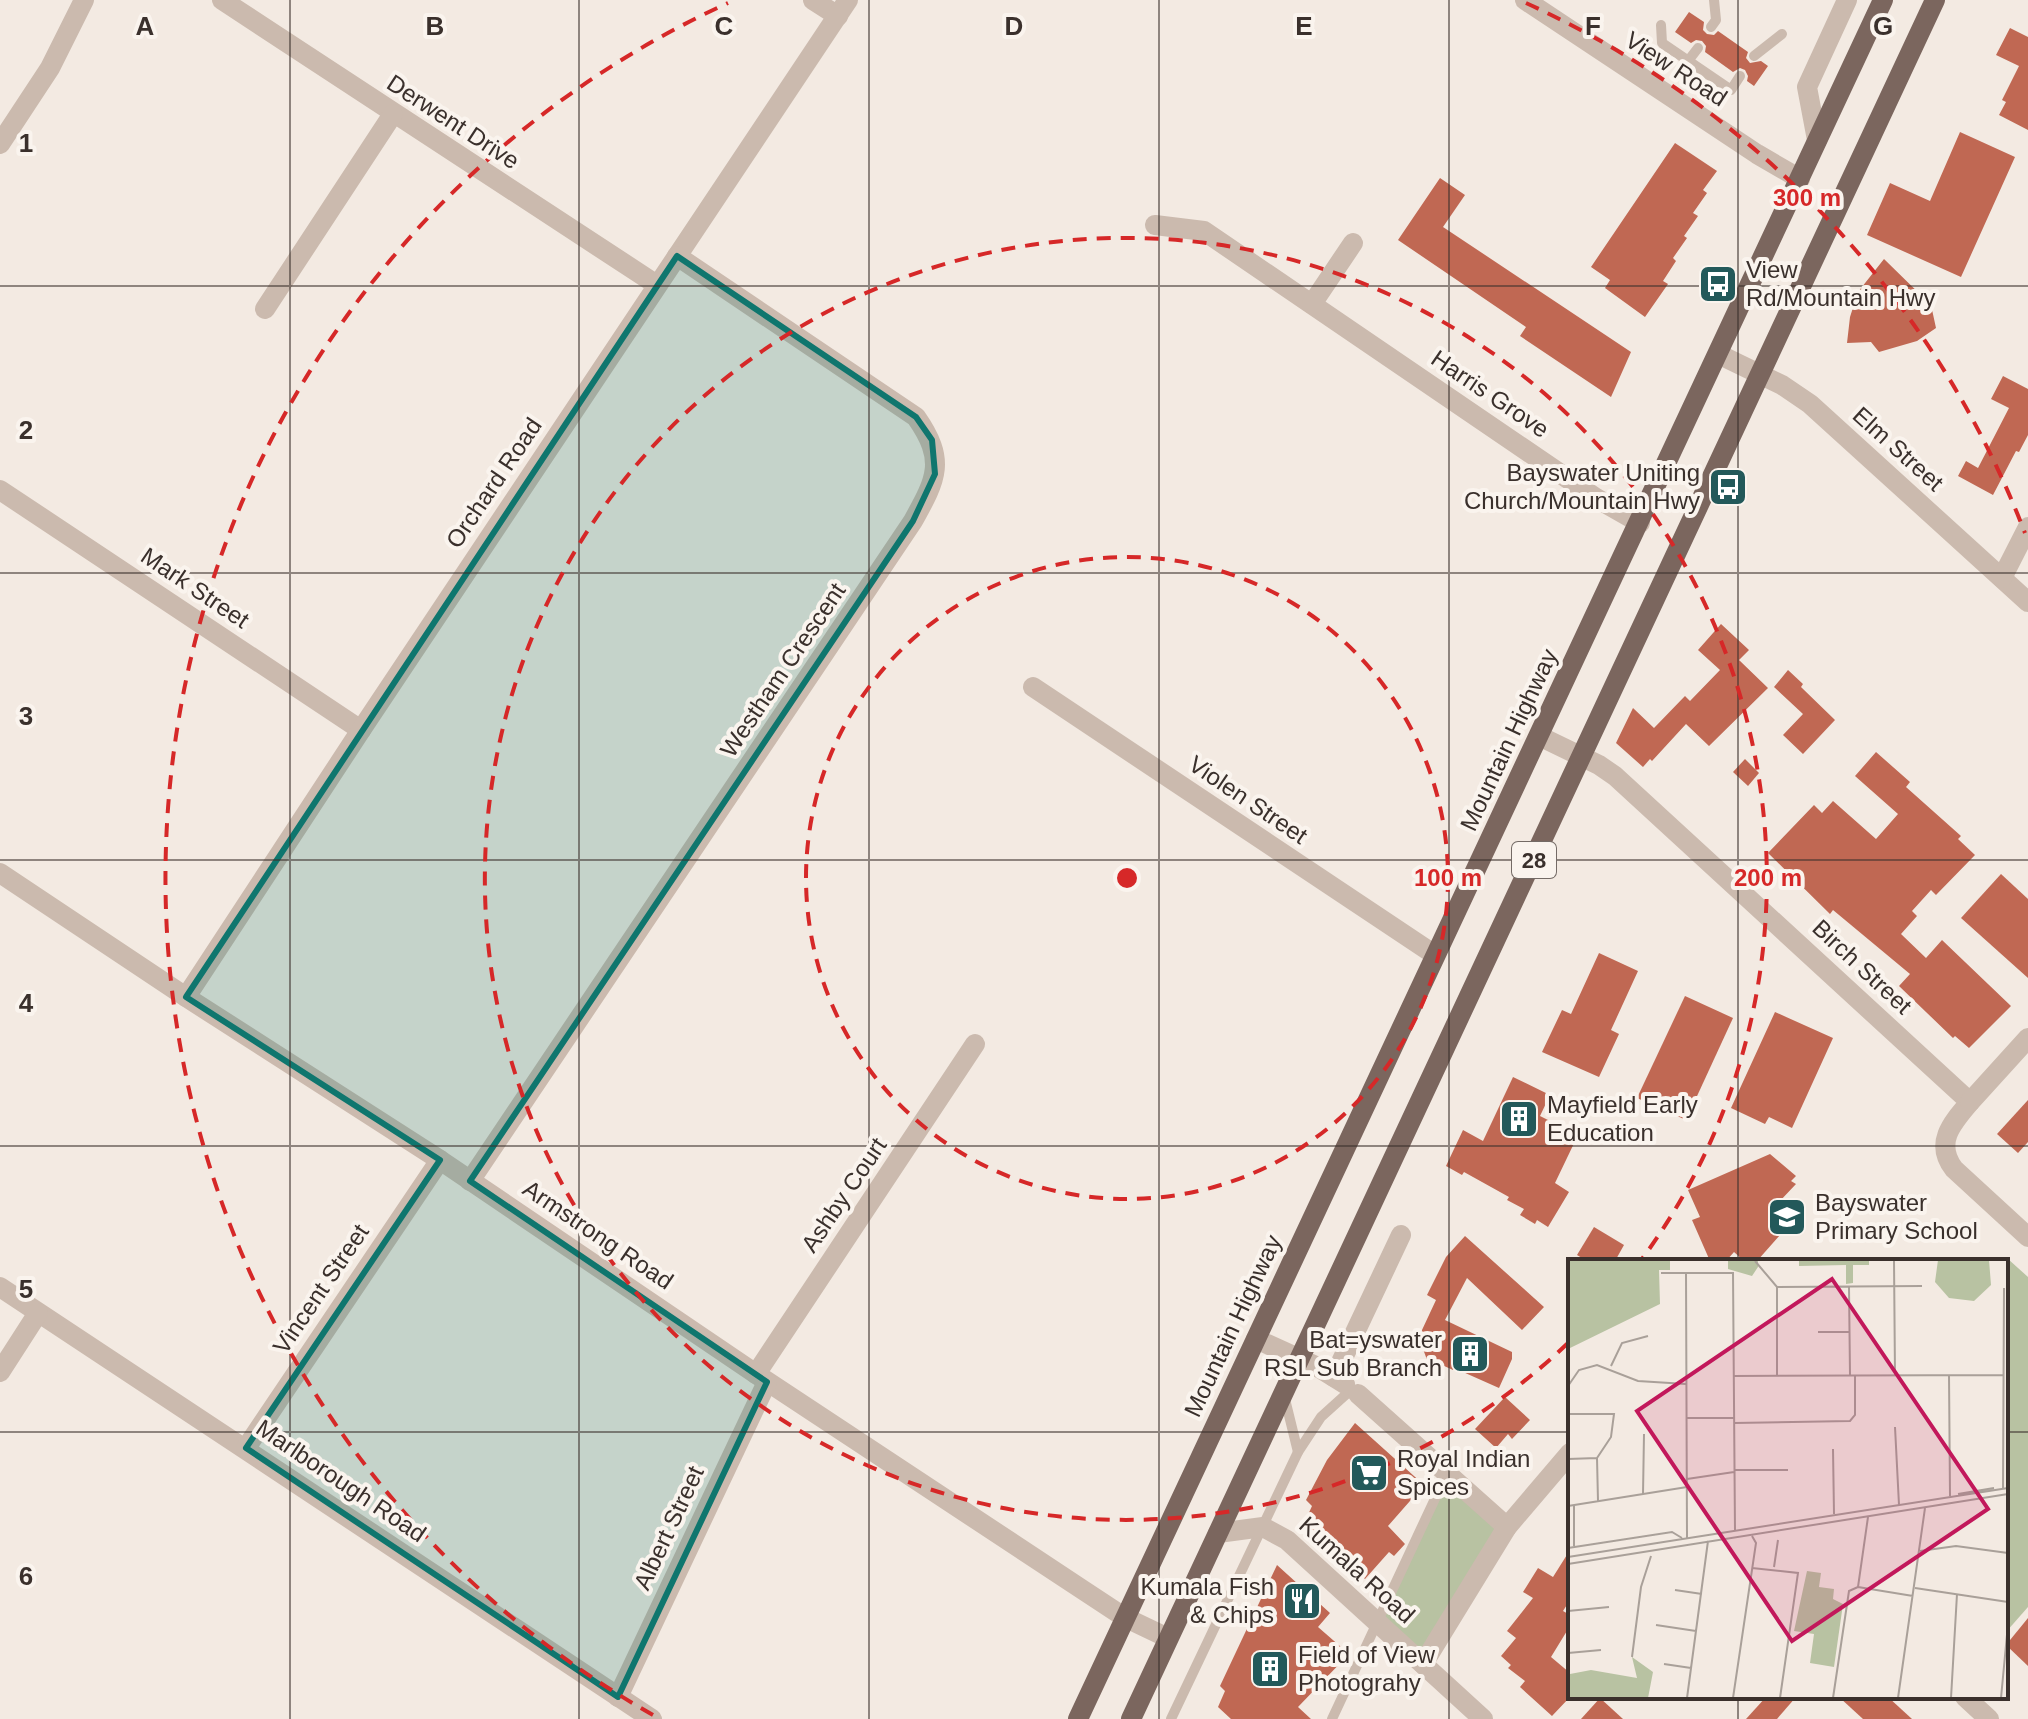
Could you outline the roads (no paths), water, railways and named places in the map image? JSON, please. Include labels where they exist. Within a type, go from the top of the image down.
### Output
[{"type":"main road","name":"Mountain Highway","points":[[1078,1719],[1883,0]]},
{"type":"main road","name":"28","points":[[1131,1719],[1935,0]]},
{"type":"street","points":[[0,144],[50,68],[84,0]]},
{"type":"street","name":"Derwent Drive","points":[[222,0],[657,285]]},
{"type":"street","points":[[813,0],[843,8]]},
{"type":"street","name":"View Road","points":[[1525,0],[1800,179]]},
{"type":"street","points":[[1817,140],[1807,87],[1847,0]]},
{"type":"street","name":"Orchard Road","points":[[186,997],[843,8]]},
{"type":"street","points":[[265,309],[393,114]]},
{"type":"street","name":"Harris Grove","points":[[1155,225],[1204,231],[1596,498],[1640,523]]},
{"type":"street","points":[[1312,304],[1353,243]]},
{"type":"street","name":"Westham Crescent","points":[[470,1181],[913,521],[935,474],[932,440],[916,417],[677,256]]},
{"type":"street","name":"Elm Street","points":[[1718,354],[1791,390],[1810,404],[2028,602]]},
{"type":"street","name":"Mark Street","points":[[0,490],[361,730]]},
{"type":"street","points":[[2002,578],[2028,527]]},
{"type":"street","name":"Violen Street","points":[[1033,687],[1435,955]]},
{"type":"street","name":"Birch Street","points":[[1539,736],[1615,776],[1970,1102]]},
{"type":"street","name":"Armstrong Road","points":[[0,873],[440,1160],[1124,1617],[1168,1638]]},
{"type":"street","points":[[2028,1038],[1949,1128],[1945,1142],[1947,1157],[1954,1169],[2028,1237]]},
{"type":"street","name":"Ashby Court","points":[[762,1378],[975,1044]]},
{"type":"street","name":"Vincent Street","points":[[246,1448],[440,1160]]},
{"type":"street","points":[[1334,1377],[1401,1235]]},
{"type":"street","name":"Marlborough Road","points":[[0,1287],[652,1719]]},
{"type":"street","points":[[0,1372],[38,1313]]},
{"type":"street","points":[[1256,1339],[1334,1377],[1355,1391],[1507,1527]]},
{"type":"street","name":"Albert Street","points":[[618,1697],[762,1378]]},
{"type":"street","points":[[1423,1664],[1507,1527],[1568,1455]]},
{"type":"street","name":"Kumala Road","points":[[1218,1533],[1263,1527],[1287,1540],[1483,1719]]},
{"type":"street","points":[[1967,1699],[1989,1719]]},
{"type":"lane","points":[[1711,27],[1716,20],[1714,0]]},
{"type":"lane","points":[[1661,25],[1662,43],[1731,90],[1740,76]]},
{"type":"lane","points":[[1754,56],[1782,34]]},
{"type":"lane","points":[[1688,61],[1698,48]]},
{"type":"lane","points":[[1171,1719],[1298,1452],[1321,1417],[1355,1391]]},
{"type":"lane","points":[[1284,1393],[1298,1452]]},
{"type":"lane","points":[[1332,1719],[1447,1473]]},
{"type":"place","name":"View Rd/Mountain Hwy","points":[[1718,284]]},
{"type":"place","name":"Bayswater Uniting Church/Mountain Hwy","points":[[1728,487]]},
{"type":"place","name":"Mayfield Early Education","points":[[1519,1119]]},
{"type":"place","name":"Bayswater Primary School","points":[[1787,1217]]},
{"type":"place","name":"Bat=yswater RSL Sub Branch","points":[[1470,1354]]},
{"type":"place","name":"Royal Indian Spices","points":[[1369,1473]]},
{"type":"place","name":"Kumala Fish & Chips","points":[[1302,1601]]},
{"type":"place","name":"Field of View Photograhy","points":[[1270,1669]]}]
